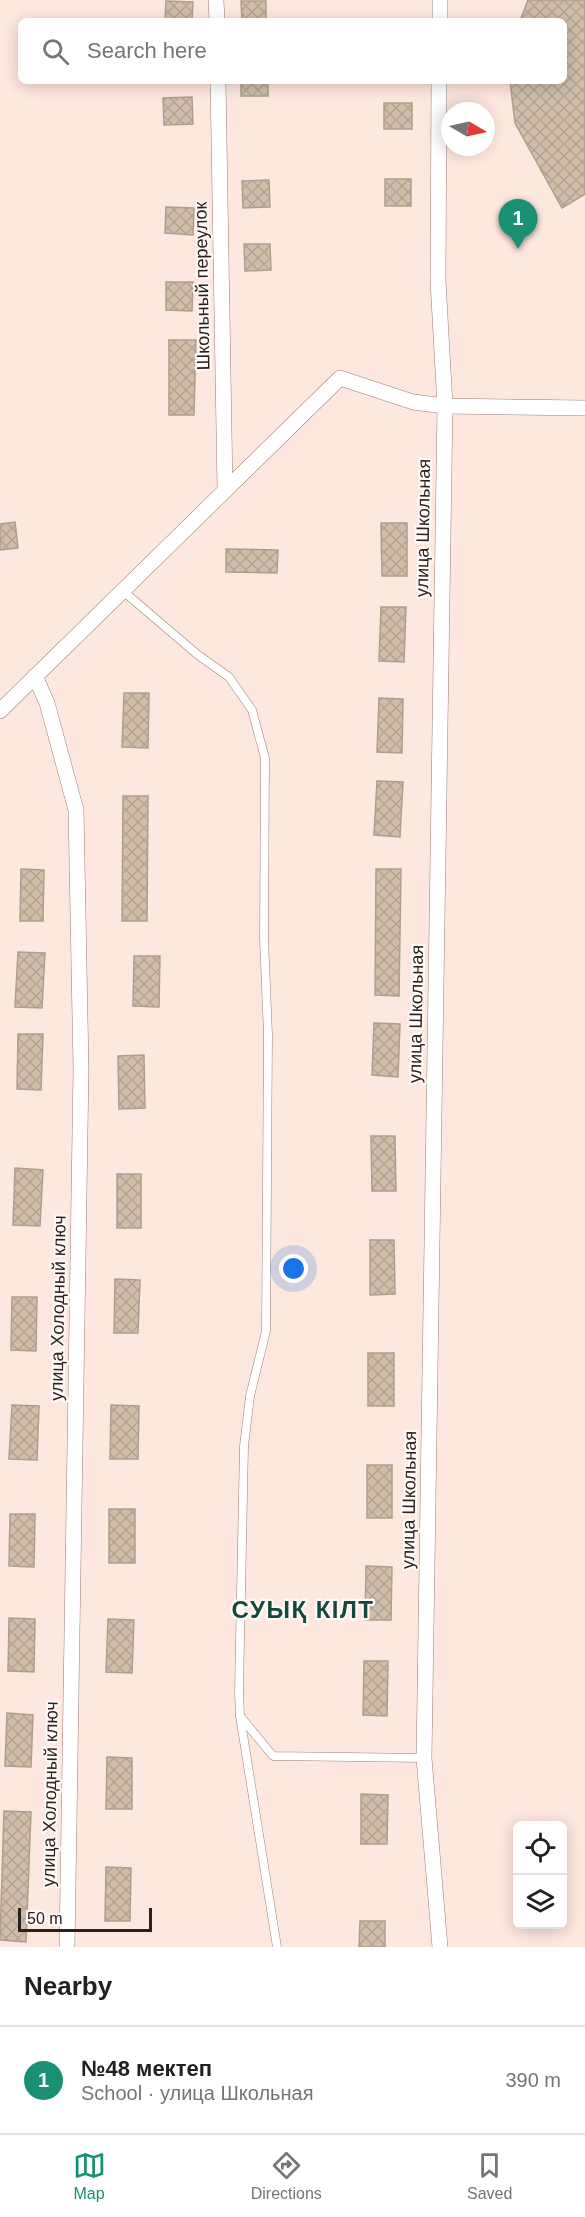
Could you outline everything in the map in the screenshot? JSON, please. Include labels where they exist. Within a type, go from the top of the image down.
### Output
[{"type":"street","points":[[216,0],[217,18]]},
{"type":"street","points":[[440,0],[440,18]]},
{"type":"street","name":"Школьный переулок","points":[[218,84],[225,489]]},
{"type":"street","name":"улица Школьная","points":[[439,84],[438,280],[445,406],[424,1758],[440,1947]]},
{"type":"street","points":[[0,711],[340,378],[413,402],[445,406],[585,408]]},
{"type":"street","name":"улица Холодный ключ","points":[[35,676],[47,703],[76,810],[81,1070],[68,1947]]},
{"type":"lane","points":[[122,590],[198,655],[229,677],[252,710],[265,758],[264,939],[268,1035],[268,1265],[266,1331],[250,1395],[244,1446],[240,1716],[277,1947]]},
{"type":"lane","points":[[240,1716],[273,1756],[424,1758]]},
{"type":"building","points":[[528,0],[585,0],[585,194],[562,208],[515,123],[510,84],[567,84],[567,18],[521,18]]},
{"type":"building","points":[[166,1],[193,2],[192,18],[165,18]]},
{"type":"building","points":[[241,1],[266,1],[266,18],[242,18]]},
{"type":"building","points":[[241,84],[268,84],[268,96],[241,96]]},
{"type":"building","points":[[192,97],[193,124],[164,125],[163,98]]},
{"type":"building","points":[[384,103],[412,103],[412,129],[384,129]]},
{"type":"building","points":[[385,179],[411,179],[411,206],[385,206]]},
{"type":"building","points":[[269,180],[270,207],[243,208],[242,181]]},
{"type":"building","points":[[166,207],[194,208],[193,235],[165,233]]},
{"type":"building","points":[[244,244],[270,244],[271,270],[245,271]]},
{"type":"building","points":[[166,282],[193,282],[192,311],[166,310]]},
{"type":"building","points":[[169,340],[196,340],[194,415],[169,415]]},
{"type":"building","points":[[15,522],[18,548],[0,550],[0,524]]},
{"type":"building","points":[[381,523],[407,523],[407,576],[382,576]]},
{"type":"building","points":[[226,549],[278,550],[277,573],[226,572]]},
{"type":"building","points":[[381,607],[406,607],[404,662],[379,661]]},
{"type":"building","points":[[124,693],[149,693],[148,748],[122,747]]},
{"type":"building","points":[[379,698],[403,699],[402,753],[377,752]]},
{"type":"building","points":[[377,781],[403,782],[400,837],[374,835]]},
{"type":"building","points":[[123,796],[148,796],[147,921],[122,921]]},
{"type":"building","points":[[21,869],[44,870],[43,921],[20,921]]},
{"type":"building","points":[[376,869],[401,869],[399,996],[375,995]]},
{"type":"building","points":[[18,952],[45,953],[42,1008],[15,1007]]},
{"type":"building","points":[[134,956],[160,956],[159,1007],[133,1006]]},
{"type":"building","points":[[374,1023],[400,1024],[398,1077],[372,1075]]},
{"type":"building","points":[[18,1034],[43,1034],[41,1090],[17,1089]]},
{"type":"building","points":[[144,1055],[145,1108],[119,1109],[118,1056]]},
{"type":"building","points":[[371,1136],[395,1136],[396,1191],[372,1191]]},
{"type":"building","points":[[15,1168],[43,1170],[40,1226],[13,1225]]},
{"type":"building","points":[[117,1174],[141,1174],[141,1228],[117,1228]]},
{"type":"building","points":[[370,1240],[394,1240],[395,1294],[370,1295]]},
{"type":"building","points":[[115,1279],[140,1280],[138,1333],[114,1333]]},
{"type":"building","points":[[12,1297],[37,1297],[36,1351],[11,1350]]},
{"type":"building","points":[[368,1353],[394,1353],[394,1406],[368,1406]]},
{"type":"building","points":[[12,1405],[39,1406],[37,1460],[9,1459]]},
{"type":"building","points":[[111,1405],[139,1406],[138,1459],[110,1459]]},
{"type":"building","points":[[367,1465],[392,1465],[392,1518],[367,1518]]},
{"type":"building","points":[[109,1509],[135,1509],[135,1563],[109,1563]]},
{"type":"building","points":[[10,1514],[35,1514],[34,1567],[9,1566]]},
{"type":"building","points":[[366,1566],[392,1567],[391,1620],[365,1620]]},
{"type":"building","points":[[9,1618],[35,1619],[34,1672],[8,1671]]},
{"type":"building","points":[[108,1619],[134,1620],[132,1673],[106,1672]]},
{"type":"building","points":[[364,1661],[388,1661],[387,1716],[363,1715]]},
{"type":"building","points":[[7,1713],[33,1715],[31,1767],[5,1766]]},
{"type":"building","points":[[107,1757],[132,1758],[132,1809],[106,1809]]},
{"type":"building","points":[[361,1794],[388,1795],[387,1844],[361,1844]]},
{"type":"building","points":[[4,1811],[31,1812],[26,1942],[0,1940]]},
{"type":"building","points":[[106,1867],[131,1868],[130,1921],[105,1921]]},
{"type":"building","points":[[360,1921],[385,1921],[385,1947],[359,1947]]},
{"type":"place","name":"№48 мектеп","points":[[518,249]]},
{"type":"district","name":"СУЫҚ КІЛТ","points":[[303,1610]]}]
